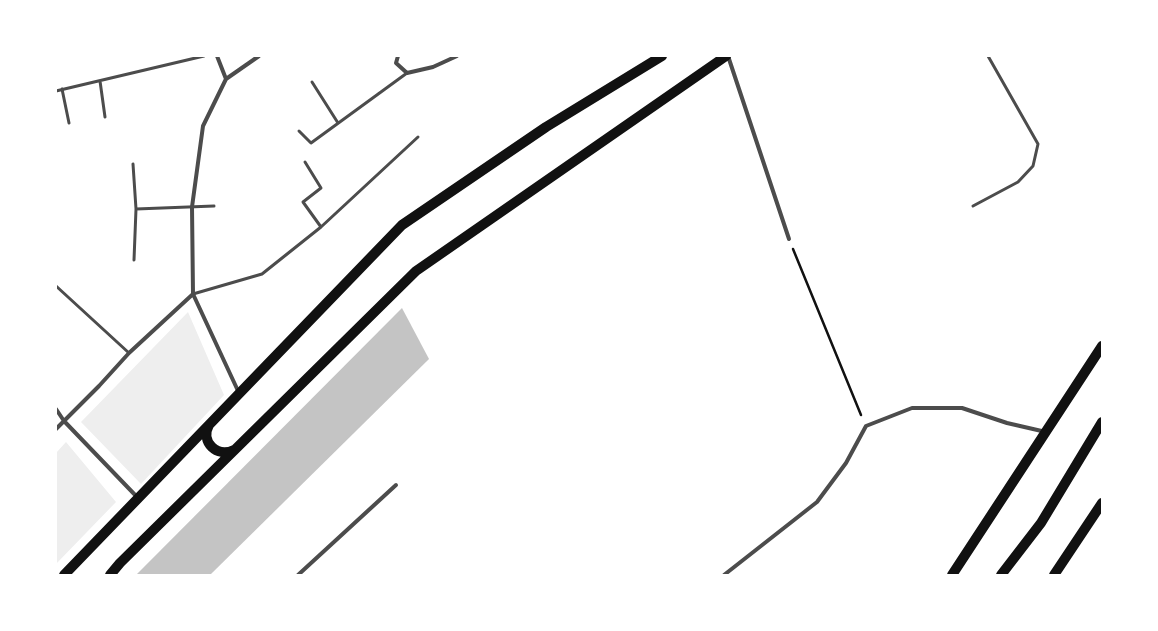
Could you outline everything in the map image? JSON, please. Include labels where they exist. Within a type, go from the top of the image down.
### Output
[{"type":"main road","points":[[64,575],[402,225],[546,127],[662,56]]},
{"type":"main road","points":[[110,575],[120,563],[234,449],[416,271],[727,56]]},
{"type":"main road","points":[[952,575],[1102,346]]},
{"type":"main road","points":[[1001,575],[1041,523],[1102,422]]},
{"type":"main road","points":[[210,423],[206,433],[208,443],[220,452],[234,449]]},
{"type":"main road","points":[[1054,575],[1102,503]]},
{"type":"main road","points":[[945,575],[970,549]]},
{"type":"street","points":[[217,56],[226,79]]},
{"type":"street","points":[[239,393],[193,294],[192,207],[203,126],[226,79],[259,56]]},
{"type":"street","points":[[398,56],[396,63],[407,73],[433,67],[457,56]]},
{"type":"street","points":[[727,56],[789,239]]},
{"type":"street","points":[[56,429],[99,386],[129,353],[193,294]]},
{"type":"street","points":[[724,575],[817,502],[846,463],[866,426],[912,408],[962,408],[1007,423],[1046,432]]},
{"type":"street","points":[[56,409],[64,421],[138,499]]},
{"type":"street","points":[[298,575],[396,485]]},
{"type":"lane","points":[[56,91],[204,56]]},
{"type":"lane","points":[[973,206],[1018,182],[1034,166],[1038,144],[988,56]]},
{"type":"lane","points":[[299,131],[311,143],[407,73]]},
{"type":"lane","points":[[100,81],[105,117]]},
{"type":"lane","points":[[312,82],[338,123]]},
{"type":"lane","points":[[62,89],[69,123]]},
{"type":"lane","points":[[193,294],[262,274],[321,227],[418,137]]},
{"type":"lane","points":[[304,162],[321,188],[303,202],[321,227]]},
{"type":"lane","points":[[133,164],[136,208],[134,260]]},
{"type":"lane","points":[[136,208],[214,206]]},
{"type":"lane","points":[[56,286],[129,353]]},
{"type":"path","points":[[789,239],[866,426]]},
{"type":"shaded area","points":[[188,312],[224,395],[141,484],[81,422]]},
{"type":"shaded area","points":[[66,442],[116,502],[56,564],[56,453]]},
{"type":"building","points":[[402,308],[429,359],[210,575],[136,575]]}]
